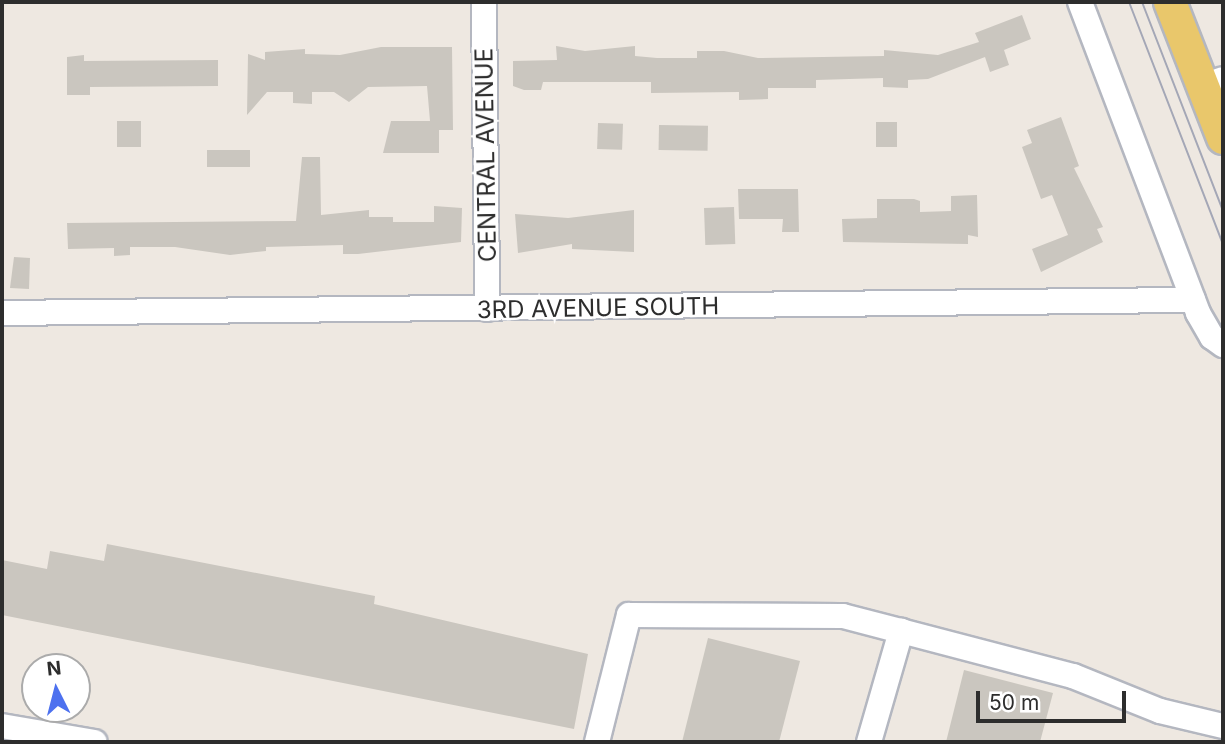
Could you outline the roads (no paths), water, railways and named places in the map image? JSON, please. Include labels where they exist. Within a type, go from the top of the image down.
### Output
[{"type":"main road","points":[[1170,2],[1213,83],[1223,138]]},
{"type":"street","name":"CENTRAL AVENUE","points":[[484,2],[487,309]]},
{"type":"street","points":[[1080,2],[1193,300],[1208,332],[1223,345]]},
{"type":"street","name":"3RD AVENUE SOUTH","points":[[2,313],[1193,300]]},
{"type":"street","points":[[597,742],[629,615],[843,616],[1073,676],[1160,711],[1223,726]]},
{"type":"street","points":[[870,742],[901,631]]},
{"type":"street","points":[[2,726],[95,742]]},
{"type":"tram line","points":[[1129,2],[1223,244]]},
{"type":"tram line","points":[[1142,2],[1223,211]]}]
